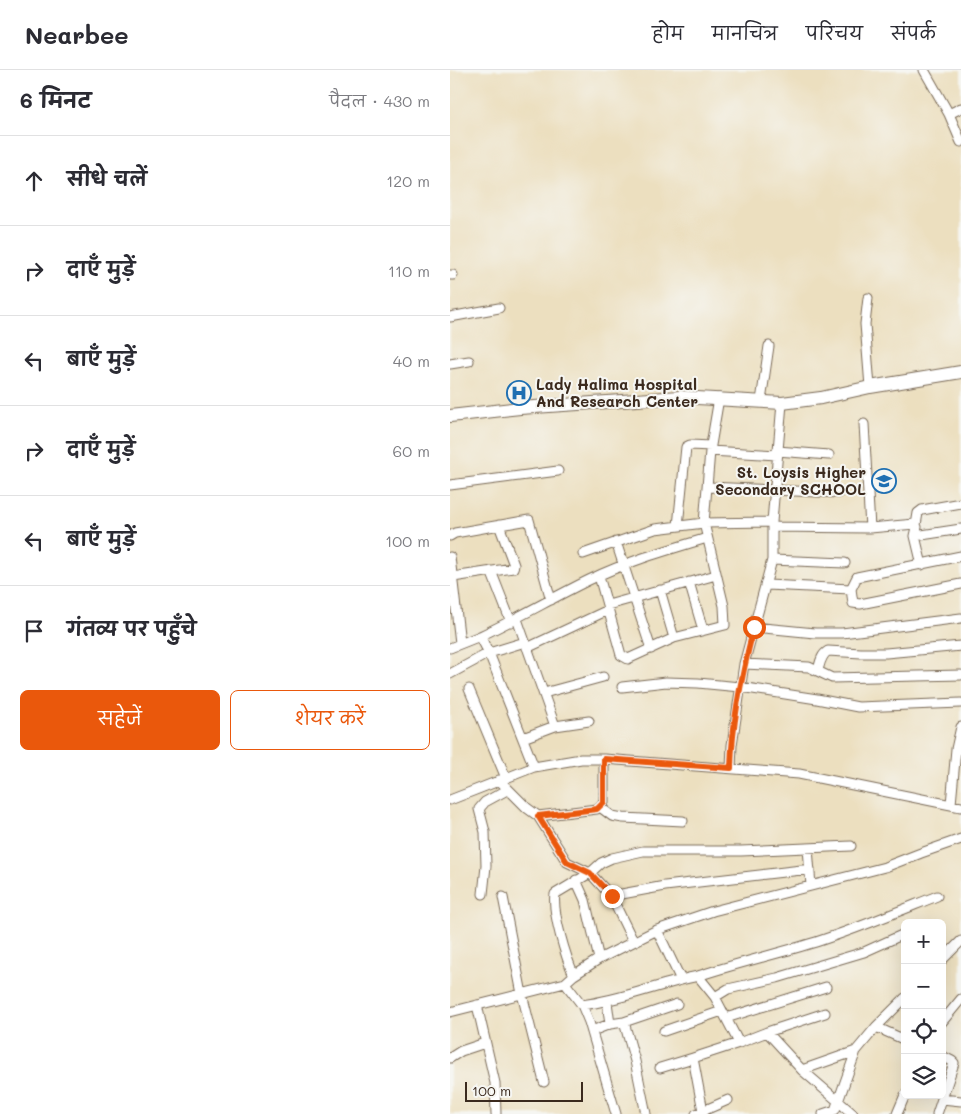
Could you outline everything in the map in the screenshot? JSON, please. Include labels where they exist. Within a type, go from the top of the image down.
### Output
[{"type":"main road","points":[[450,416],[520,408],[662,398],[719,398],[782,403],[821,398],[870,387],[961,372]]},
{"type":"street","points":[[924,70],[949,114],[961,142]]},
{"type":"street","points":[[949,114],[961,108]]},
{"type":"street","points":[[868,298],[866,324],[870,387]]},
{"type":"street","points":[[450,317],[499,308]]},
{"type":"street","points":[[761,401],[769,346]]},
{"type":"street","points":[[450,364],[469,361]]},
{"type":"street","points":[[599,576],[621,655],[628,659],[674,638],[725,625],[724,606],[704,523],[711,448],[719,398]]},
{"type":"street","points":[[731,768],[732,745],[744,664],[767,585],[772,560],[774,490],[782,403]]},
{"type":"street","points":[[864,424],[870,528]]},
{"type":"street","points":[[678,526],[686,447],[690,445],[777,453],[829,455]]},
{"type":"street","points":[[450,485],[558,471]]},
{"type":"street","points":[[708,487],[839,493]]},
{"type":"street","points":[[922,565],[915,536],[918,512],[961,504]]},
{"type":"street","points":[[450,536],[455,532],[529,520],[551,600]]},
{"type":"street","points":[[583,554],[655,529],[704,523],[870,528],[916,525]]},
{"type":"street","points":[[452,576],[514,566],[499,525]]},
{"type":"street","points":[[915,536],[961,529]]},
{"type":"street","points":[[450,648],[514,620],[599,576],[650,556],[707,538]]},
{"type":"street","points":[[616,542],[651,649]]},
{"type":"street","points":[[961,556],[857,577],[851,589],[853,603],[860,604],[961,584]]},
{"type":"street","points":[[450,557],[460,644]]},
{"type":"street","points":[[772,560],[845,563]]},
{"type":"street","points":[[491,571],[526,645],[555,726]]},
{"type":"street","points":[[450,674],[490,653],[526,645],[633,598],[716,575]]},
{"type":"street","points":[[689,582],[704,630]]},
{"type":"street","points":[[767,585],[851,589]]},
{"type":"street","points":[[660,590],[674,638]]},
{"type":"street","points":[[754,627],[815,633],[842,632],[961,618]]},
{"type":"street","points":[[480,636],[490,653],[534,767]]},
{"type":"street","points":[[818,670],[824,653],[828,651],[879,653],[961,646]]},
{"type":"street","points":[[744,664],[810,667],[832,678],[961,675]]},
{"type":"street","points":[[544,693],[603,677]]},
{"type":"street","points":[[622,687],[666,682],[698,683],[740,687],[858,707],[961,703]]},
{"type":"street","points":[[469,689],[507,790],[538,816],[567,862],[590,873],[612,896],[633,941]]},
{"type":"street","points":[[524,738],[555,726],[589,721]]},
{"type":"street","points":[[951,804],[956,749],[961,727]]},
{"type":"street","points":[[450,800],[534,767],[581,759],[604,759],[799,774],[961,807]]},
{"type":"street","points":[[538,816],[597,809],[600,807],[604,802],[604,759]]},
{"type":"street","points":[[483,894],[486,866],[485,839],[479,809],[485,802],[507,790]]},
{"type":"street","points":[[600,807],[612,816],[623,818],[683,821]]},
{"type":"street","points":[[450,1012],[565,983],[599,959],[633,941],[657,930],[713,911],[885,867],[921,852],[961,839]]},
{"type":"street","points":[[574,976],[568,961],[554,902],[555,894],[590,873],[600,863],[612,858],[643,851],[740,851],[851,846]]},
{"type":"street","points":[[808,848],[812,886]]},
{"type":"street","points":[[612,896],[664,886],[810,869]]},
{"type":"street","points":[[576,880],[585,900],[599,959]]},
{"type":"street","points":[[582,1005],[607,1002],[734,964],[758,960],[882,919],[938,896]]},
{"type":"street","points":[[503,897],[522,994],[544,1082]]},
{"type":"street","points":[[657,930],[681,980]]},
{"type":"street","points":[[715,997],[717,994],[728,990],[777,978],[864,952],[901,935]]},
{"type":"street","points":[[946,956],[961,941]]},
{"type":"street","points":[[698,976],[715,997],[739,1043]]},
{"type":"street","points":[[565,983],[582,1005],[592,1031],[615,1114]]},
{"type":"street","points":[[664,1031],[826,987]]},
{"type":"street","points":[[946,1017],[961,999]]},
{"type":"street","points":[[607,1002],[610,1024]]},
{"type":"street","points":[[823,1114],[835,1109],[856,1051],[876,1027],[901,1002]]},
{"type":"street","points":[[592,1031],[677,1004]]},
{"type":"street","points":[[477,1005],[495,1083],[496,1114]]},
{"type":"street","points":[[660,1068],[825,1013]]},
{"type":"street","points":[[624,1022],[635,1061],[646,1114]]},
{"type":"street","points":[[876,1027],[901,1038]]},
{"type":"street","points":[[767,1032],[835,1109],[853,1114]]},
{"type":"street","points":[[450,1058],[460,1051],[485,1043]]},
{"type":"street","points":[[802,1070],[856,1051]]},
{"type":"street","points":[[693,1058],[700,1112],[728,1100]]},
{"type":"street","points":[[946,1058],[954,1064],[946,1087]]},
{"type":"street","points":[[897,1114],[903,1099]]},
{"type":"street","points":[[937,1114],[942,1099],[961,1101]]},
{"type":"place","name":"Lady Halima Hospital And Research Center","points":[[519,393]]},
{"type":"place","name":"St. Loysis Higher Secondary SCHOOL","points":[[884,481]]},
{"type":"route","points":[[612,896],[590,873],[567,862],[538,816],[597,809],[602,806],[604,802],[604,759],[731,768],[732,745],[740,687],[754,627]]}]
